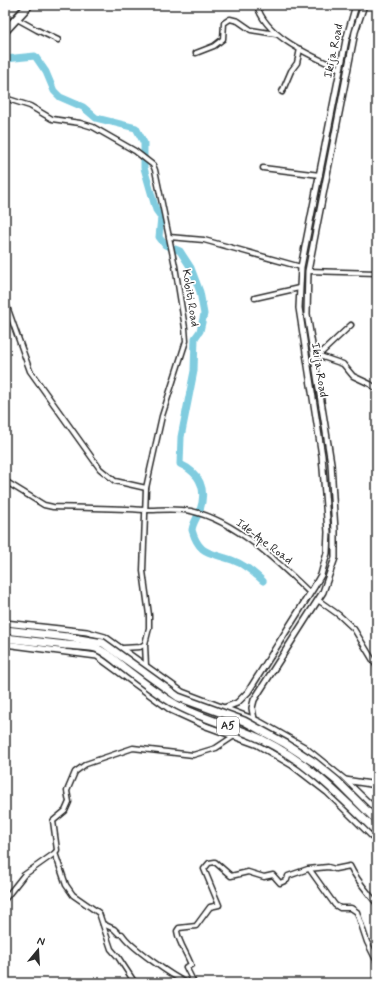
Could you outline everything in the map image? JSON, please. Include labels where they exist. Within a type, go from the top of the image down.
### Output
[{"type":"main road","points":[[5,18],[17,5]]},
{"type":"main road","points":[[5,31],[29,5]]},
{"type":"main road","name":"A5","points":[[7,627],[103,643],[178,697],[196,705],[244,721],[286,744],[315,763],[337,781],[377,821]]},
{"type":"main road","name":"A5","points":[[5,643],[66,645],[99,650],[174,704],[203,717],[259,738],[310,769],[332,787],[377,832]]},
{"type":"street","points":[[258,5],[260,16],[277,34],[300,49],[340,69]]},
{"type":"street","name":"Ikija Road","points":[[224,708],[237,704],[248,692],[310,593],[324,565],[327,553],[328,532],[322,456],[299,308],[299,288],[301,268],[340,69],[356,5]]},
{"type":"street","name":"Ikija Road","points":[[254,719],[252,708],[254,700],[318,600],[332,569],[335,552],[336,531],[331,463],[316,354],[307,314],[308,271],[355,32],[364,5]]},
{"type":"street","points":[[17,19],[58,40]]},
{"type":"street","points":[[196,53],[214,46],[223,39],[224,23],[230,19],[238,21],[251,30],[277,34]]},
{"type":"street","points":[[282,92],[297,63],[300,49]]},
{"type":"street","name":"Kobiti Road","points":[[5,98],[30,106],[52,119],[80,123],[93,127],[144,158],[153,165],[155,170],[171,246],[186,340],[162,416],[146,488],[143,571],[149,628],[145,644],[146,666]]},
{"type":"street","points":[[262,168],[320,175]]},
{"type":"street","points":[[169,237],[204,240],[301,268]]},
{"type":"street","points":[[308,271],[377,272]]},
{"type":"street","points":[[254,298],[299,288]]},
{"type":"street","points":[[5,301],[30,371],[100,469],[116,481],[146,488]]},
{"type":"street","points":[[316,354],[351,325]]},
{"type":"street","points":[[316,354],[343,364],[353,376],[377,389]]},
{"type":"street","name":"Ide-Ape Road","points":[[5,481],[44,505],[53,507],[192,512],[201,514],[241,534],[283,568],[310,593]]},
{"type":"street","points":[[318,600],[339,615],[354,630],[377,667]]},
{"type":"street","points":[[7,627],[95,634],[106,637],[182,692],[254,719],[304,747],[345,780],[377,811]]},
{"type":"street","points":[[5,643],[97,656],[171,710],[266,749],[307,776],[327,792],[377,841]]},
{"type":"street","points":[[123,648],[145,644]]},
{"type":"street","points":[[193,720],[201,700]]},
{"type":"street","points":[[134,983],[118,956],[111,949],[99,913],[74,897],[71,892],[60,869],[55,853],[57,850],[53,822],[65,811],[69,802],[68,788],[75,772],[80,768],[133,748],[193,755],[216,748],[234,736]]},
{"type":"street","points":[[345,780],[377,784]]},
{"type":"street","points":[[5,899],[15,884],[55,853]]},
{"type":"street","points":[[194,983],[186,967],[191,965],[188,956],[179,942],[178,931],[179,928],[196,926],[210,907],[219,906],[206,873],[205,866],[209,863],[215,862],[232,877],[248,872],[264,877],[273,875],[280,883],[287,880],[288,876],[310,870],[328,867],[335,869],[350,866],[363,889],[368,892],[377,904]]},
{"type":"street","points":[[310,870],[335,905],[340,908],[351,908],[356,912],[367,942],[377,962]]},
{"type":"street","points":[[103,924],[114,929],[118,934],[122,934],[144,954],[187,983]]},
{"type":"waterway","points":[[5,59],[35,56],[46,72],[54,91],[60,97],[83,107],[96,118],[136,128],[144,143],[144,168],[156,210],[161,217],[159,237],[165,245],[180,251],[191,268],[200,292],[204,314],[200,331],[195,338],[194,371],[181,437],[180,464],[193,472],[197,477],[200,482],[203,495],[199,513],[193,524],[192,530],[198,544],[206,551],[240,564],[252,571],[263,581]]}]
